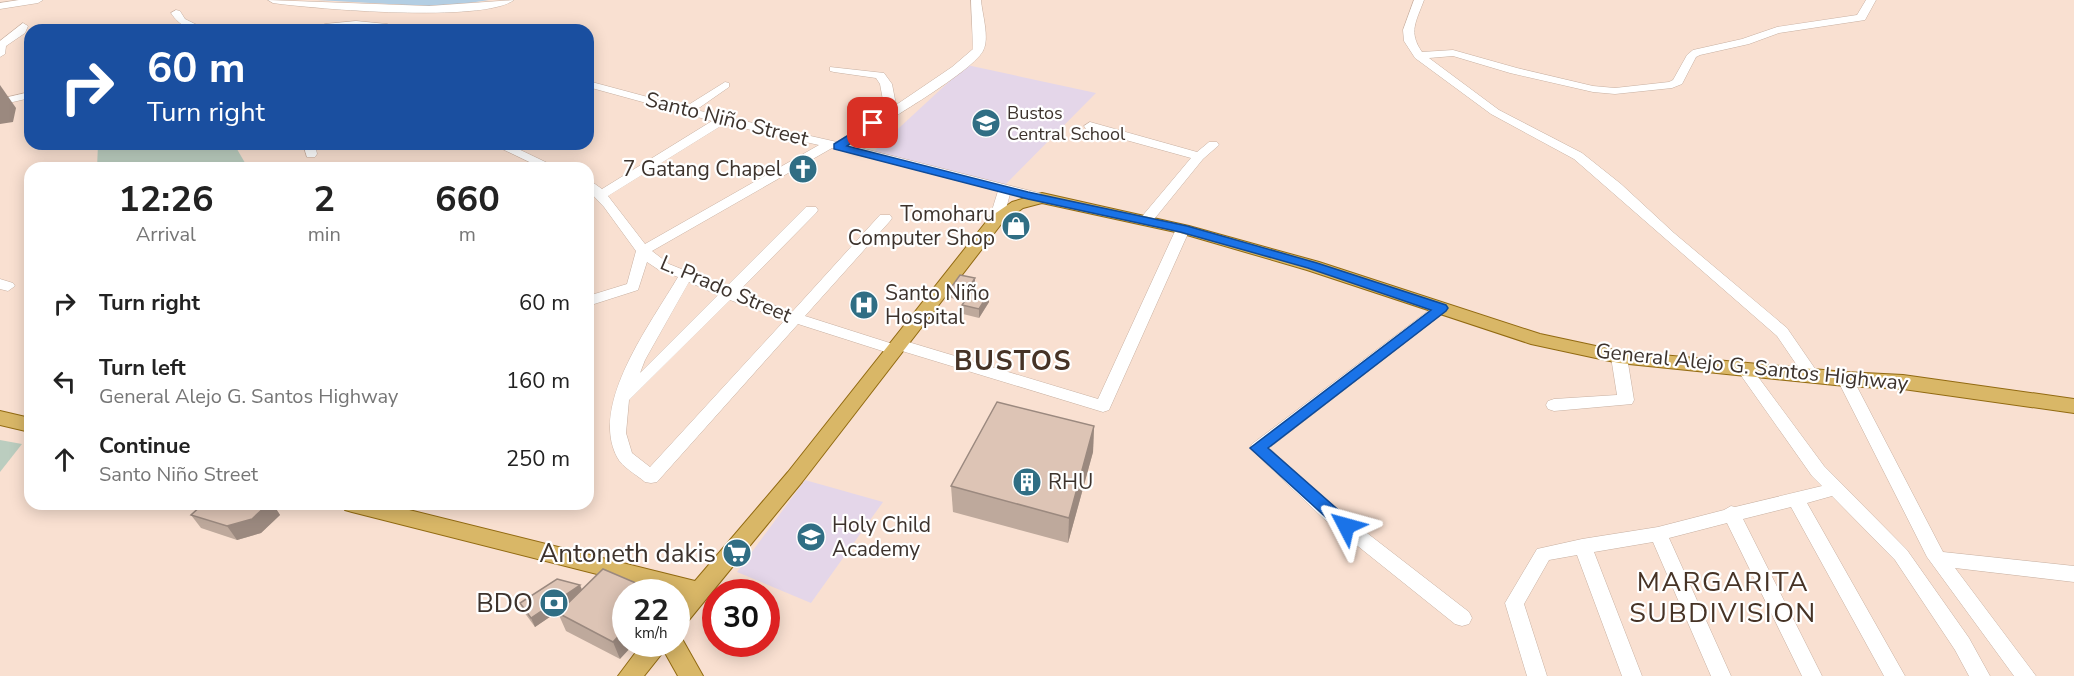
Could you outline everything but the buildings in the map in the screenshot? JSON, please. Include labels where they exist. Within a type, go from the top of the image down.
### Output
[{"type":"main road","name":"General Alejo G. Santos Highway","points":[[690,602],[795,477],[996,220],[1014,206],[1042,198],[1183,229],[1312,266],[1537,340],[1619,357],[1845,379],[1903,382],[2074,406]]},
{"type":"main road","points":[[0,418],[24,424]]},
{"type":"main road","points":[[376,510],[699,591]]},
{"type":"main road","points":[[630,676],[645,657]]},
{"type":"main road","points":[[680,657],[691,676]]},
{"type":"street","points":[[0,6],[38,0]]},
{"type":"street","points":[[273,0],[315,5],[443,11],[468,9],[509,0]]},
{"type":"street","points":[[594,299],[633,287],[644,251],[834,146],[974,55],[978,45],[976,0]]},
{"type":"street","points":[[1419,0],[1408,30],[1409,41],[1419,56],[1495,112],[1578,156],[1782,332],[1812,376]]},
{"type":"street","points":[[1419,56],[1453,53],[1514,71],[1593,89],[1615,91],[1672,85],[1678,82],[1692,55],[1696,52],[1745,42],[1777,30],[1861,18],[1871,0]]},
{"type":"street","points":[[176,13],[181,21],[188,24]]},
{"type":"street","points":[[354,24],[371,24]]},
{"type":"street","points":[[0,54],[1,45],[21,31],[23,26]]},
{"type":"street","points":[[834,69],[880,75],[886,84],[891,111]]},
{"type":"street","points":[[688,110],[724,85]]},
{"type":"street","name":"Santo Niño Street","points":[[594,86],[722,120],[1042,198]]},
{"type":"street","points":[[0,102],[24,96]]},
{"type":"street","points":[[602,194],[722,120]]},
{"type":"street","points":[[1090,126],[1199,156]]},
{"type":"street","points":[[1146,220],[1199,156],[1213,145]]},
{"type":"street","points":[[512,150],[538,162]]},
{"type":"street","name":"L. Prado Street","points":[[594,188],[616,211],[635,244],[663,267],[794,318],[1103,406],[1183,229]]},
{"type":"street","points":[[996,220],[1005,189]]},
{"type":"street","points":[[621,401],[812,210]]},
{"type":"street","points":[[686,275],[637,360],[621,401],[618,433],[625,456],[651,477],[885,218]]},
{"type":"street","points":[[1441,308],[1258,448],[1330,514],[1462,618]]},
{"type":"street","points":[[1554,405],[1626,400],[1619,357]]},
{"type":"street","points":[[1745,370],[1818,471],[1901,555],[1962,644],[1980,676]]},
{"type":"street","points":[[1845,379],[1938,559],[2026,676]]},
{"type":"street","points":[[1537,676],[1514,603],[1543,554],[1658,534],[1731,513],[1796,500],[1835,489]]},
{"type":"street","points":[[1796,500],[1894,676]]},
{"type":"street","points":[[1731,513],[1812,676]]},
{"type":"street","points":[[1658,534],[1721,676]]},
{"type":"street","points":[[1582,546],[1632,676]]},
{"type":"street","points":[[1938,559],[2074,574]]},
{"type":"shaded area","name":"Bustos Central School","points":[[967,65],[1096,93],[1004,186],[873,152]]},
{"type":"shaded area","name":"Holy Child Academy","points":[[805,480],[883,502],[811,603],[780,590],[780,579],[754,579],[737,572]]},
{"type":"green space","points":[[98,150],[238,150],[244,162],[97,162]]},
{"type":"green space","points":[[0,440],[22,444],[0,472]]},
{"type":"water","points":[[317,0],[489,0],[442,7]]},
{"type":"place","name":"Bustos Central School","points":[[986,123]]},
{"type":"place","name":"7 Gatang Chapel","points":[[803,169]]},
{"type":"place","name":"Tomoharu Computer Shop","points":[[1016,226]]},
{"type":"place","name":"Santo Niño Hospital","points":[[864,305]]},
{"type":"place","name":"RHU","points":[[1027,482]]},
{"type":"place","name":"Holy Child Academy","points":[[811,537]]},
{"type":"place","name":"Antoneth dakis","points":[[737,553]]},
{"type":"place","name":"BDO","points":[[554,603]]},
{"type":"district","name":"BUSTOS","points":[[1013,361]]},
{"type":"district","name":"MARGARITA SUBDIVISION","points":[[1723,598]]},
{"type":"route","points":[[873,123],[838,147],[1028,195],[1183,229],[1312,266],[1441,308],[1258,448],[1346,526]]}]
